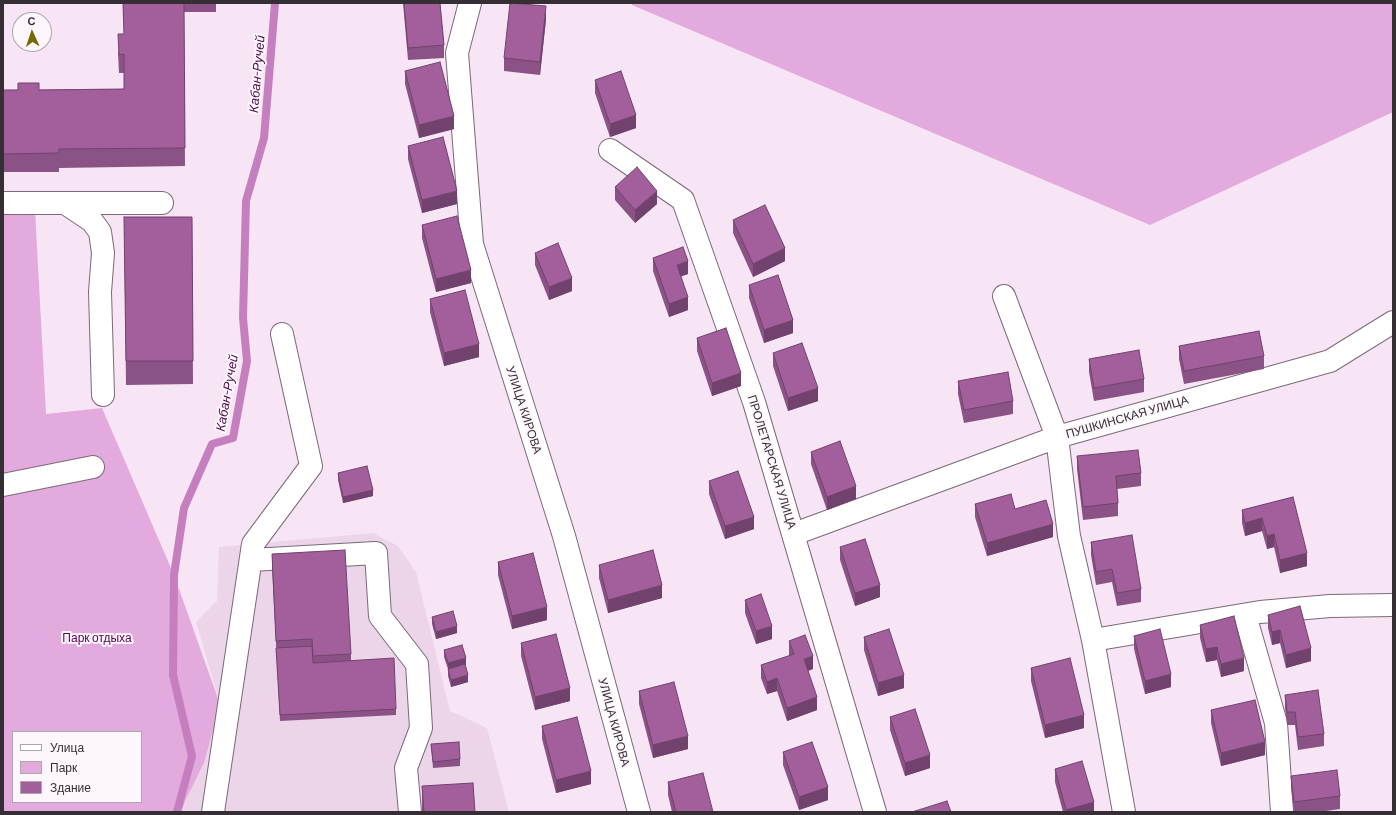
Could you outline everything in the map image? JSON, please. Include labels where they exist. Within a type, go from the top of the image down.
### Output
[{"type":"street","name":"УЛИЦА КИРОВА","points":[[470,3],[457,53],[472,244],[564,536],[639,812]]},
{"type":"street","name":"ПРОЛЕТАРСКАЯ УЛИЦА","points":[[610,150],[683,200],[754,402],[875,812]]},
{"type":"street","points":[[3,203],[162,203]]},
{"type":"street","points":[[65,203],[92,221],[100,232],[103,253],[100,292],[103,395]]},
{"type":"street","points":[[794,534],[1057,437],[1004,296]]},
{"type":"street","name":"ПУШКИНСКАЯ УЛИЦА","points":[[1124,812],[1093,640],[1069,536],[1057,437],[1330,361],[1393,322]]},
{"type":"street","points":[[213,812],[253,544],[311,466],[282,334]]},
{"type":"street","points":[[3,485],[93,467]]},
{"type":"street","points":[[251,560],[376,553],[380,616],[417,664],[421,728],[406,768],[410,812]]},
{"type":"street","points":[[1093,640],[1245,615],[1330,606],[1393,605]]},
{"type":"street","points":[[1245,615],[1276,723],[1282,812]]},
{"type":"shaded area","points":[[373,533],[398,546],[416,572],[450,711],[487,728],[509,812],[183,812],[182,811],[220,704],[196,622],[217,601],[219,547]]},
{"type":"green space","points":[[632,3],[1393,3],[1393,112],[1150,225],[632,5]]},
{"type":"green space","name":"Парк отдыха","points":[[3,210],[35,210],[46,414],[102,408],[174,575],[220,704],[204,763],[186,799],[182,810],[183,812],[3,812]]},
{"type":"building","points":[[123,3],[184,3],[185,148],[59,149],[59,153],[3,154],[3,90],[18,90],[18,83],[39,83],[39,90],[124,89],[124,54],[119,55],[118,34],[124,34]]},
{"type":"building","points":[[404,3],[440,3],[444,45],[408,48]]},
{"type":"building","points":[[510,3],[546,6],[540,62],[504,58]]},
{"type":"building","points":[[440,62],[454,116],[419,125],[405,71]]},
{"type":"building","points":[[621,71],[636,115],[610,124],[595,80]]},
{"type":"building","points":[[443,137],[457,191],[422,200],[408,146]]},
{"type":"building","points":[[637,167],[657,191],[635,210],[615,187]]},
{"type":"building","points":[[765,205],[785,248],[753,264],[733,220]]},
{"type":"building","points":[[457,216],[471,270],[436,279],[422,225]]},
{"type":"building","points":[[124,217],[192,217],[193,361],[126,361]]},
{"type":"building","points":[[558,243],[572,278],[549,287],[535,253]]},
{"type":"building","points":[[683,247],[688,261],[677,265],[688,297],[669,304],[653,258]]},
{"type":"building","points":[[778,275],[793,320],[764,330],[749,285]]},
{"type":"building","points":[[465,290],[479,344],[444,353],[430,299]]},
{"type":"building","points":[[726,328],[741,373],[712,383],[697,338]]},
{"type":"building","points":[[1259,331],[1264,356],[1184,371],[1179,346]]},
{"type":"building","points":[[802,343],[818,388],[788,398],[773,353]]},
{"type":"building","points":[[1139,350],[1144,379],[1094,388],[1089,359]]},
{"type":"building","points":[[1008,372],[1013,401],[964,410],[958,381]]},
{"type":"building","points":[[840,441],[856,486],[827,497],[811,452]]},
{"type":"building","points":[[1138,450],[1141,473],[1116,476],[1118,503],[1083,507],[1077,456]]},
{"type":"building","points":[[367,466],[373,490],[343,497],[338,473]]},
{"type":"building","points":[[738,471],[754,517],[725,526],[709,481]]},
{"type":"building","points":[[1011,494],[1015,509],[1046,500],[1053,524],[987,543],[975,504]]},
{"type":"building","points":[[1293,497],[1307,553],[1280,560],[1274,534],[1267,536],[1262,518],[1245,523],[1242,510]]},
{"type":"building","points":[[1132,535],[1141,589],[1117,593],[1112,569],[1096,572],[1091,542]]},
{"type":"building","points":[[865,539],[880,585],[855,593],[840,547]]},
{"type":"building","points":[[345,550],[351,654],[313,656],[312,639],[276,641],[272,554]]},
{"type":"building","points":[[653,550],[662,585],[608,600],[599,565]]},
{"type":"building","points":[[533,553],[547,607],[512,616],[498,562]]},
{"type":"building","points":[[761,594],[772,626],[756,631],[745,600]]},
{"type":"building","points":[[1300,606],[1311,648],[1286,655],[1280,630],[1272,632],[1268,615]]},
{"type":"building","points":[[453,611],[457,626],[436,632],[432,617]]},
{"type":"building","points":[[1234,616],[1244,658],[1221,664],[1217,647],[1206,649],[1200,625]]},
{"type":"building","points":[[889,629],[904,675],[878,683],[864,637]]},
{"type":"building","points":[[1160,629],[1171,674],[1145,681],[1134,636]]},
{"type":"building","points":[[556,634],[570,688],[535,697],[521,643]]},
{"type":"building","points":[[805,635],[813,656],[804,659],[817,697],[787,708],[777,678],[767,682],[761,665],[794,654],[789,641]]},
{"type":"building","points":[[462,645],[466,658],[448,663],[444,650]]},
{"type":"building","points":[[312,646],[313,663],[394,658],[396,709],[280,715],[276,648]]},
{"type":"building","points":[[1070,658],[1084,715],[1045,725],[1031,668]]},
{"type":"building","points":[[465,664],[468,675],[451,680],[448,669]]},
{"type":"building","points":[[674,682],[688,736],[653,745],[639,691]]},
{"type":"building","points":[[1318,690],[1324,734],[1298,737],[1295,712],[1287,712],[1285,695]]},
{"type":"building","points":[[1255,700],[1265,742],[1221,753],[1211,710]]},
{"type":"building","points":[[915,709],[930,755],[905,763],[890,717]]},
{"type":"building","points":[[577,717],[591,771],[556,780],[542,726]]},
{"type":"building","points":[[459,742],[460,759],[433,762],[431,744]]},
{"type":"building","points":[[812,742],[828,787],[799,797],[783,752]]},
{"type":"building","points":[[1082,761],[1094,802],[1066,810],[1055,769]]},
{"type":"building","points":[[1337,770],[1340,796],[1294,802],[1291,776]]},
{"type":"building","points":[[703,773],[713,812],[676,812],[668,782]]},
{"type":"building","points":[[473,783],[475,812],[424,812],[422,786]]},
{"type":"building","points":[[947,801],[951,812],[912,812]]},
{"type":"waterway","name":"Кабан-Ручей","points":[[177,812],[192,756],[173,675],[174,575],[184,508],[212,444],[233,438],[247,361],[243,318],[246,201],[264,138],[275,3]]}]
